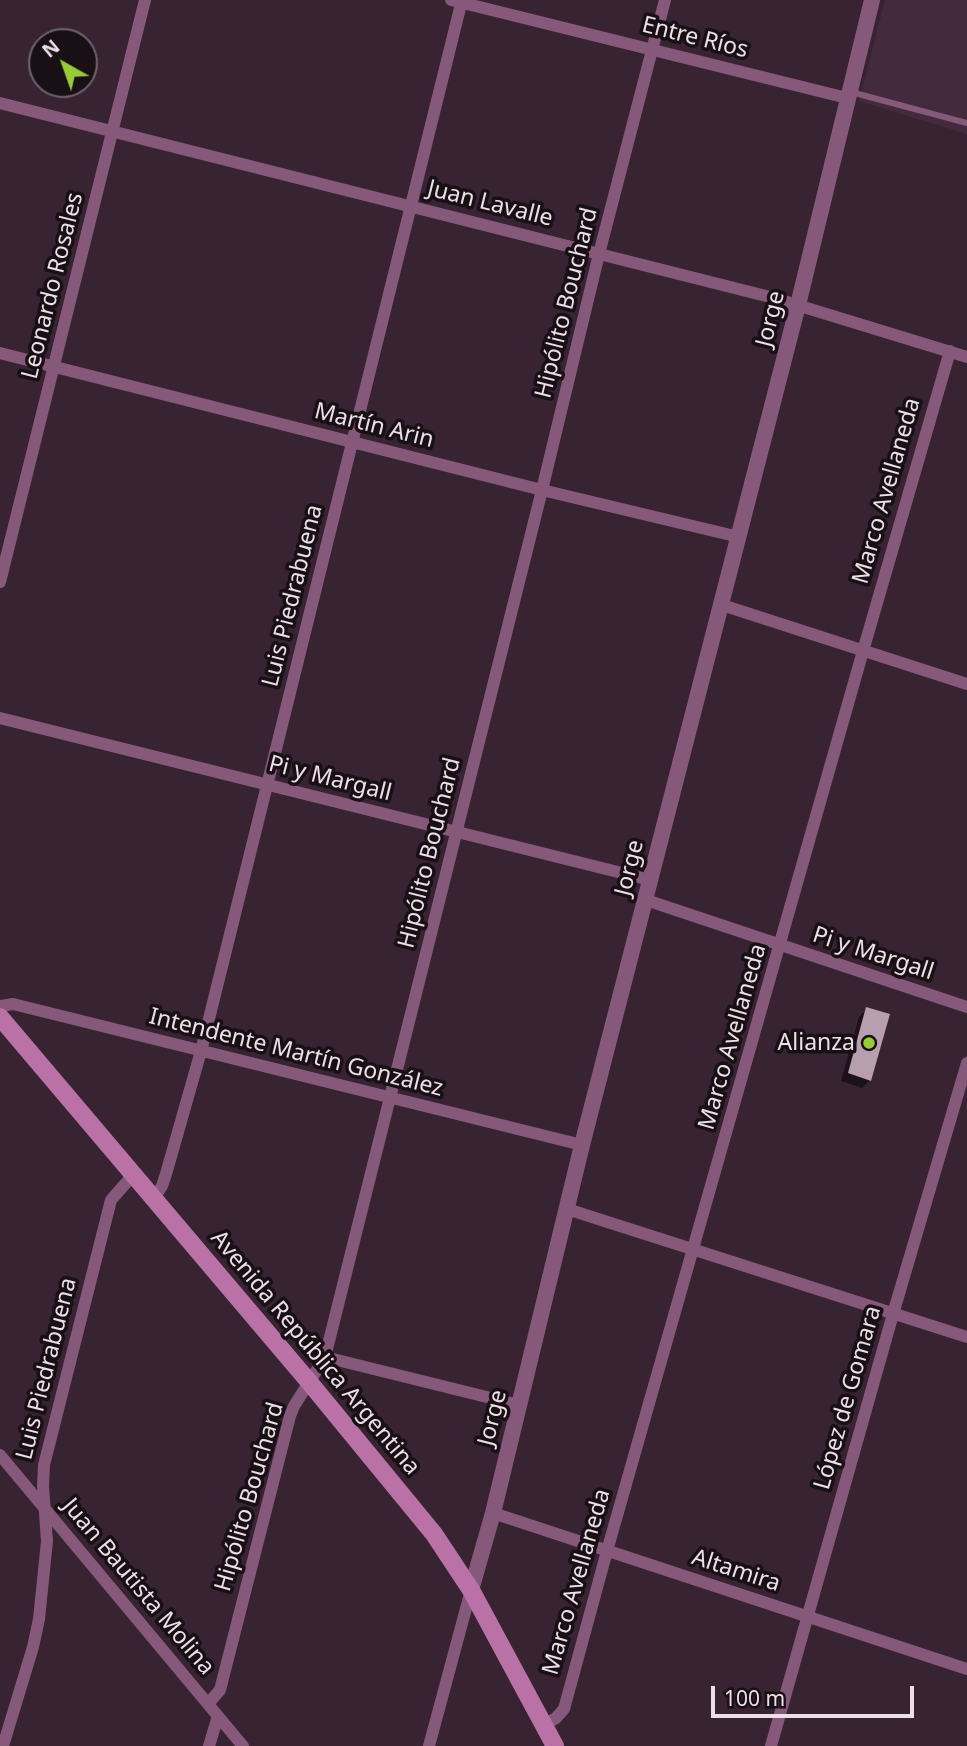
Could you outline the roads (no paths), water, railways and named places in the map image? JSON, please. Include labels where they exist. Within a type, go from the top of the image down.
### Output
[{"type":"main road","name":"Avenida República Argentina","points":[[0,1017],[310,1382],[434,1534],[471,1590],[555,1746]]},
{"type":"street","name":"Leonardo Rosales","points":[[0,582],[145,0]]},
{"type":"street","name":"Hipólito Bouchard","points":[[208,1704],[220,1690],[290,1416],[325,1357],[599,254],[665,0]]},
{"type":"street","name":"Jorge","points":[[429,1746],[493,1513],[582,1145],[722,605],[873,0]]},
{"type":"street","name":"Entre Ríos","points":[[458,1],[848,95]]},
{"type":"street","name":"Luis Piedrabuena","points":[[154,1198],[166,1174],[201,1051],[411,205],[458,1]]},
{"type":"street","name":"Juan Lavalle","points":[[0,103],[798,305],[967,357]]},
{"type":"street","name":"Marco Avellaneda","points":[[544,1725],[564,1709],[950,351]]},
{"type":"street","name":"Martín Arin","points":[[0,353],[739,537]]},
{"type":"street","points":[[722,605],[967,684]]},
{"type":"street","name":"Pi y Margall","points":[[0,719],[650,880]]},
{"type":"street","name":"Pi y Margall","points":[[646,900],[967,1007]]},
{"type":"street","name":"Intendente Martín González","points":[[0,1006],[13,1004],[582,1145]]},
{"type":"street","name":"López de Gomara","points":[[771,1746],[967,1063]]},
{"type":"street","name":"Luis Piedrabuena","points":[[3,1746],[38,1627],[47,1541],[44,1465],[111,1200],[133,1175]]},
{"type":"street","points":[[567,1209],[967,1338]]},
{"type":"street","points":[[325,1357],[519,1405]]},
{"type":"street","name":"Juan Bautista Molina","points":[[0,1455],[243,1746]]},
{"type":"street","name":"Altamira","points":[[493,1513],[967,1669]]},
{"type":"street","points":[[209,1746],[218,1716]]},
{"type":"lane","points":[[848,95],[967,123]]},
{"type":"place","name":"Alianza","points":[[869,1043]]}]
